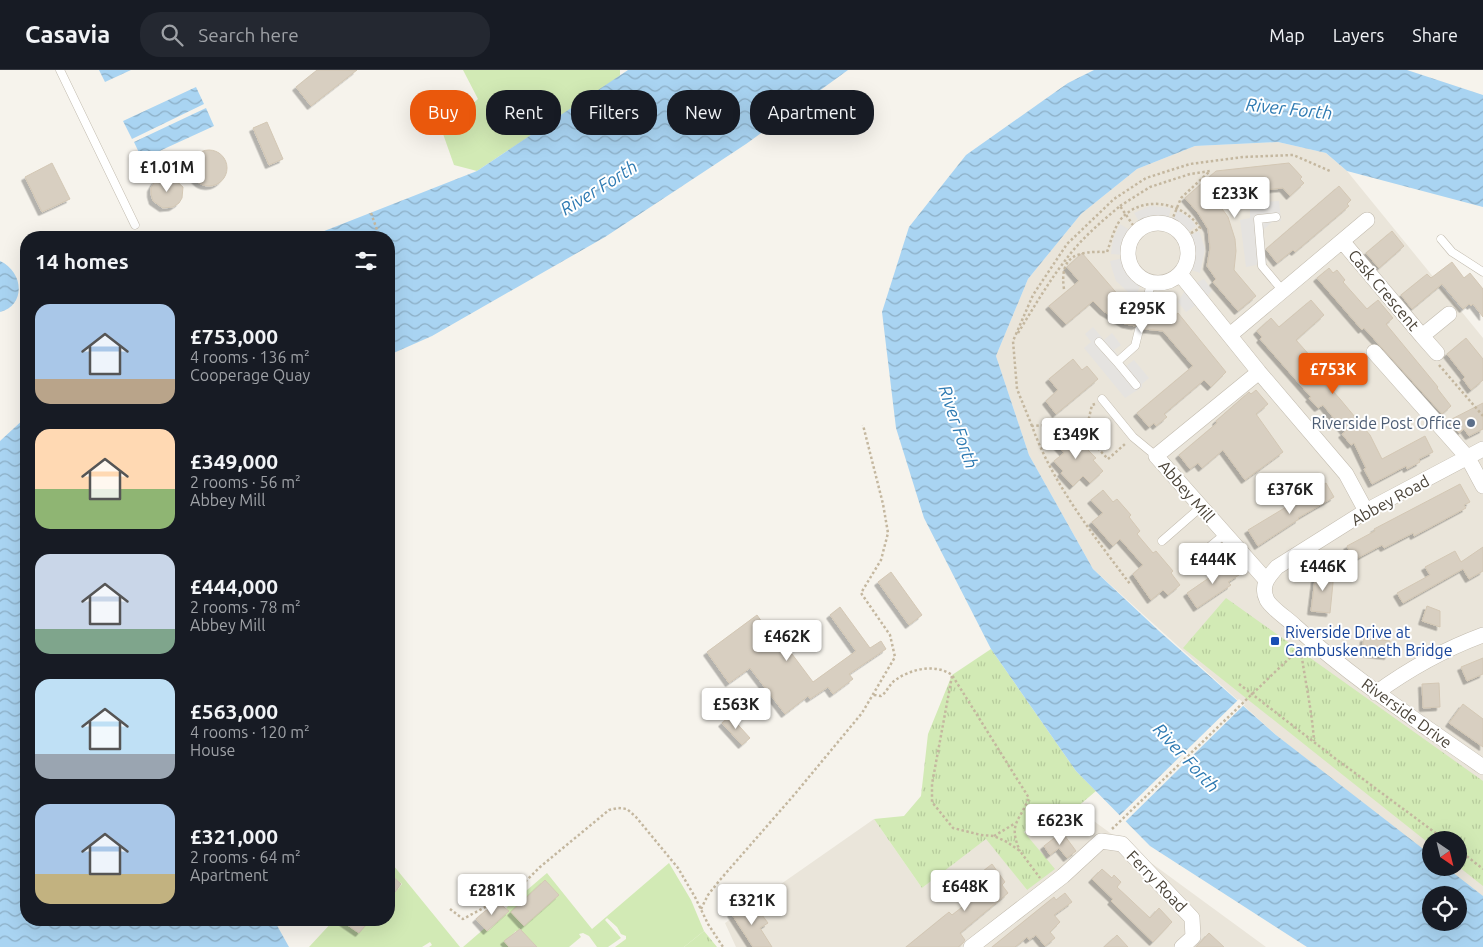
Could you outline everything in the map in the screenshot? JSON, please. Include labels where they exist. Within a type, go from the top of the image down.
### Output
[{"type":"street","name":"Cask Crescent","points":[[1230,335],[1367,220]]},
{"type":"street","points":[[1153,223],[1162,223],[1176,228],[1187,244],[1188,260],[1180,274],[1166,282],[1151,282],[1142,279],[1135,273],[1130,265],[1128,247],[1137,231],[1153,223]]},
{"type":"street","name":"Cask Crescent","points":[[1342,242],[1422,336],[1449,314]]},
{"type":"street","points":[[1180,274],[1259,372],[1346,474],[1366,511]]},
{"type":"street","points":[[1422,336],[1437,353]]},
{"type":"street","points":[[1374,352],[1468,458],[1483,486]]},
{"type":"street","name":"Abbey Mill","points":[[1259,372],[1156,456],[1266,580]]},
{"type":"street","name":"Abbey Road","points":[[1266,580],[1277,567],[1366,511],[1483,449]]},
{"type":"street","points":[[1266,580],[1264,590],[1268,601],[1305,643]]},
{"type":"street","points":[[1376,693],[1404,672],[1483,635]]},
{"type":"street","name":"Riverside Drive","points":[[1305,643],[1483,767]]},
{"type":"street","name":"Ferry Road","points":[[1048,888],[1102,841],[1122,844],[1192,918],[1187,942]]},
{"type":"street","points":[[972,947],[1048,888]]},
{"type":"lane","points":[[60,70],[135,225]]},
{"type":"lane","points":[[1276,217],[1258,219],[1262,266],[1283,291]]},
{"type":"lane","points":[[1441,239],[1452,252],[1483,272]]},
{"type":"lane","points":[[1146,304],[1151,282]]},
{"type":"lane","points":[[1117,362],[1135,346],[1139,330]]},
{"type":"lane","points":[[1099,342],[1136,385]]},
{"type":"lane","points":[[1102,399],[1132,437],[1156,456]]},
{"type":"lane","points":[[1162,541],[1201,507]]},
{"type":"lane","points":[[1185,567],[1225,534]]},
{"type":"path","points":[[1130,584],[1094,536],[1038,445],[1017,389],[1013,342],[1032,295],[1067,244],[1114,199],[1146,178],[1190,164],[1244,157],[1293,155],[1330,171]]},
{"type":"path","points":[[1013,342],[1042,293],[1068,257],[1095,227],[1120,206],[1150,187],[1190,174],[1210,171],[1181,198],[1170,225]]},
{"type":"path","points":[[1064,289],[1062,275],[1067,264],[1075,255],[1087,251],[1107,252],[1120,221],[1126,214],[1141,206],[1159,203],[1177,207],[1189,215],[1200,228],[1184,237]]},
{"type":"path","points":[[1120,206],[1137,231]]},
{"type":"path","points":[[371,213],[377,231]]},
{"type":"path","points":[[1437,353],[1434,359],[1483,416]]},
{"type":"path","points":[[1102,399],[1092,405],[1088,422],[1088,438],[1108,459],[1132,437]]},
{"type":"path","points":[[1032,426],[1088,422]]},
{"type":"path","points":[[701,909],[718,881],[794,795],[862,713],[874,696],[895,657],[890,634],[861,593],[880,560],[888,533],[883,504],[863,425]]},
{"type":"path","points":[[1118,822],[1305,643]]},
{"type":"path","points":[[1305,643],[1305,680],[1314,741]]},
{"type":"path","points":[[874,696],[881,696],[892,682],[913,670],[940,670],[952,674],[1029,798],[1015,824],[994,836]]},
{"type":"path","points":[[952,674],[932,784],[932,802],[953,828],[981,835],[994,836],[1007,842],[1020,852],[1048,888]]},
{"type":"path","points":[[1239,684],[1433,831]]},
{"type":"path","points":[[450,909],[463,919],[491,904],[510,897],[540,867],[609,810],[627,809],[636,817],[678,868],[708,924],[723,947]]},
{"type":"path","points":[[1015,824],[1014,838],[1020,852]]},
{"type":"path","points":[[1468,857],[1483,869]]},
{"type":"shaded area","points":[[1278,142],[1326,153],[1347,171],[1483,338],[1483,897],[1455,876],[1468,876],[1468,831],[1422,831],[1422,850],[1276,735],[1093,569],[1029,455],[996,356],[1028,279],[1081,214],[1137,169],[1195,146]]},
{"type":"shaded area","points":[[1279,201],[1281,221],[1272,222],[1263,230],[1267,263],[1246,267],[1240,220],[1250,218],[1250,203]]},
{"type":"shaded area","points":[[1150,206],[1171,208],[1168,220],[1149,219],[1140,223],[1134,213]]},
{"type":"shaded area","points":[[1177,210],[1191,219],[1196,226],[1187,233],[1173,221]]},
{"type":"shaded area","points":[[1120,224],[1131,231],[1126,238],[1123,255],[1111,254],[1113,239]]},
{"type":"shaded area","points":[[1199,231],[1205,249],[1200,273],[1189,269],[1193,252],[1189,236]]},
{"type":"shaded area","points":[[1123,258],[1128,272],[1141,284],[1136,295],[1128,292],[1116,281],[1110,261]]},
{"type":"shaded area","points":[[1204,279],[1212,290],[1205,299],[1186,312],[1178,302],[1184,292],[1192,285]]},
{"type":"shaded area","points":[[1093,327],[1104,340],[1112,333],[1121,345],[1114,350],[1126,366],[1134,360],[1149,378],[1142,384],[1142,387],[1125,398],[1084,348],[1091,342],[1085,334]]},
{"type":"shaded area","points":[[1076,808],[1266,947],[736,947],[725,923],[874,819],[922,888],[986,838],[1027,890],[1024,833],[1048,812],[1056,821]]},
{"type":"green space","points":[[463,70],[620,70],[620,76],[599,90],[571,90],[571,109],[561,115],[561,90],[486,90],[486,135],[531,135],[477,171],[454,165],[443,135],[476,135],[476,101],[478,99],[476,90],[473,90]]},
{"type":"green space","points":[[1226,598],[1483,781],[1483,886],[1468,874],[1468,831],[1422,831],[1422,838],[1183,648]]},
{"type":"green space","points":[[991,649],[1076,771],[1096,791],[1056,822],[1048,812],[1024,832],[1055,869],[1027,890],[986,839],[922,888],[874,819],[904,816],[921,796],[928,734],[952,675]]},
{"type":"green space","points":[[669,863],[691,900],[704,931],[684,947],[615,947],[626,939],[626,936],[621,934],[617,927],[607,918],[605,920],[621,938],[608,947],[597,947],[589,936],[583,933],[579,934],[581,937],[569,947],[537,947],[521,931],[516,931],[505,941],[512,947],[463,947],[485,928],[488,931],[509,911],[506,908],[547,873],[592,929]],"holes":[[[545,880],[558,895],[524,926],[511,912]]]},
{"type":"green space","points":[[395,867],[460,947],[429,947],[432,945],[430,942],[422,947],[309,947],[328,926],[349,926],[359,933],[365,926],[395,926],[395,892],[397,890],[395,884],[398,889],[402,884],[395,878]]},
{"type":"green space","points":[[704,931],[717,947],[684,947]]},
{"type":"water","points":[[99,70],[131,70],[105,82]]},
{"type":"water","name":"River Forth","points":[[628,70],[848,70],[820,90],[750,90],[750,135],[758,135],[605,237],[432,336],[395,352],[395,231],[324,231],[477,171],[531,135],[561,135],[561,115],[571,108],[571,135],[657,135],[657,90],[598,90]]},
{"type":"water","name":"River Forth","points":[[1094,70],[1407,70],[1483,95],[1483,207],[1347,171],[1326,153],[1278,142],[1195,146],[1137,169],[1081,214],[1028,279],[996,356],[1029,455],[1093,569],[1159,631],[1276,735],[1422,848],[1422,876],[1457,876],[1483,896],[1483,947],[1307,947],[1150,846],[1076,771],[991,649],[924,518],[896,428],[882,312],[909,227],[966,155],[1068,83]]},
{"type":"water","points":[[196,87],[204,104],[132,139],[123,121]]},
{"type":"water","points":[[206,108],[214,126],[142,159],[134,142]]},
{"type":"water","points":[[0,261],[14,273],[19,288],[18,296],[14,303],[0,312]]},
{"type":"water","points":[[20,423],[20,926],[277,926],[289,947],[0,947],[0,441]]},
{"type":"pier","points":[[1239,699],[1245,704],[1124,823],[1118,817]]},
{"type":"building","points":[[317,70],[357,70],[311,106],[296,87]]},
{"type":"building","points":[[267,122],[283,159],[269,165],[253,128]]},
{"type":"building","points":[[209,150],[216,151],[222,155],[226,161],[226,175],[222,181],[216,185],[209,186],[202,185],[196,181],[192,175],[191,168],[192,161],[196,155],[202,151]]},
{"type":"building","points":[[52,163],[70,199],[42,212],[25,177]]},
{"type":"building","points":[[1289,163],[1302,177],[1300,179],[1304,183],[1290,196],[1283,188],[1227,194],[1217,202],[1228,217],[1235,239],[1234,270],[1256,296],[1238,311],[1213,282],[1216,279],[1207,266],[1210,248],[1208,229],[1198,213],[1185,198],[1216,171]]},
{"type":"building","points":[[161,178],[173,178],[183,187],[182,198],[173,207],[163,208],[153,201],[151,188],[155,181]]},
{"type":"building","points":[[1339,186],[1351,200],[1347,204],[1349,206],[1295,252],[1293,250],[1277,263],[1266,249]]},
{"type":"building","points":[[1392,231],[1404,246],[1379,268],[1366,253]]},
{"type":"building","points":[[1082,253],[1120,297],[1141,305],[1144,309],[1162,305],[1169,315],[1172,312],[1174,316],[1178,313],[1226,372],[1211,387],[1204,380],[1164,414],[1167,417],[1156,426],[1154,423],[1149,427],[1137,413],[1193,366],[1163,331],[1144,329],[1140,324],[1135,326],[1125,324],[1103,311],[1093,301],[1066,324],[1049,306],[1079,281],[1067,267]]},
{"type":"building","points":[[1452,262],[1464,278],[1470,273],[1483,289],[1483,317],[1473,304],[1471,306],[1469,304],[1463,309],[1442,284],[1412,309],[1401,295],[1427,274],[1431,278]]},
{"type":"building","points":[[1329,268],[1333,273],[1337,270],[1345,280],[1343,282],[1367,309],[1378,300],[1393,318],[1386,324],[1438,387],[1451,406],[1442,414],[1364,328],[1362,330],[1317,278]]},
{"type":"building","points":[[1311,300],[1324,315],[1296,340],[1313,359],[1308,363],[1370,435],[1382,459],[1425,436],[1433,452],[1419,459],[1420,462],[1407,469],[1406,466],[1372,484],[1354,443],[1351,445],[1342,434],[1345,432],[1323,405],[1318,408],[1309,398],[1311,397],[1260,339],[1262,337],[1257,331],[1271,318],[1279,327]]},
{"type":"building","points":[[1466,338],[1483,359],[1483,380],[1471,390],[1463,379],[1465,377],[1447,354]]},
{"type":"building","points":[[1073,359],[1082,370],[1087,366],[1098,379],[1056,414],[1046,401],[1058,390],[1049,379]]},
{"type":"building","points":[[1256,390],[1268,404],[1256,414],[1283,452],[1245,480],[1223,450],[1202,468],[1198,463],[1190,469],[1179,455],[1217,423],[1216,421],[1249,392],[1251,394]]},
{"type":"building","points":[[1483,403],[1483,429],[1469,436],[1464,429],[1459,433],[1448,421]]},
{"type":"building","points":[[1065,430],[1096,458],[1093,460],[1103,471],[1090,483],[1083,476],[1073,486],[1061,473],[1063,471],[1054,461],[1064,453],[1053,441]]},
{"type":"building","points":[[1326,483],[1334,497],[1298,518],[1258,546],[1248,530]]},
{"type":"building","points":[[1460,484],[1470,502],[1464,505],[1466,508],[1414,536],[1413,533],[1384,548],[1382,545],[1354,560],[1347,546],[1375,531],[1374,529]]},
{"type":"building","points":[[1103,490],[1113,502],[1117,499],[1131,515],[1129,517],[1140,531],[1137,534],[1153,553],[1156,551],[1173,571],[1171,573],[1180,585],[1168,595],[1163,590],[1151,600],[1133,574],[1143,565],[1120,539],[1113,546],[1092,522],[1103,513],[1091,500]]},
{"type":"building","points":[[1483,547],[1483,571],[1469,579],[1463,569],[1403,603],[1397,593],[1430,575],[1425,567],[1455,551],[1461,562]]},
{"type":"building","points":[[1228,560],[1239,575],[1228,582],[1231,585],[1197,608],[1187,593],[1219,571],[1217,567]]},
{"type":"building","points":[[1316,571],[1334,573],[1330,613],[1311,611]]},
{"type":"building","points":[[891,572],[922,615],[909,625],[878,582]]},
{"type":"building","points":[[1427,606],[1440,611],[1440,627],[1422,621]]},
{"type":"building","points":[[840,607],[870,648],[881,641],[886,649],[849,674],[853,679],[833,694],[828,687],[810,699],[808,696],[785,714],[750,668],[729,683],[707,652],[757,615],[787,657],[792,654],[813,682],[856,651],[830,615]]},
{"type":"building","points":[[1364,638],[1390,641],[1388,656],[1362,653]]},
{"type":"building","points":[[1483,658],[1483,674],[1467,681],[1461,667]]},
{"type":"building","points":[[1439,683],[1440,707],[1423,708],[1422,684]]},
{"type":"building","points":[[1463,704],[1483,719],[1483,747],[1449,723]]},
{"type":"building","points":[[730,716],[750,738],[742,745],[722,723]]},
{"type":"building","points":[[1062,832],[1076,851],[1067,858],[1059,848],[1050,855],[1044,846]]},
{"type":"building","points":[[992,864],[1005,882],[1002,885],[1008,893],[960,933],[965,940],[963,943],[958,947],[906,947],[949,912],[952,915],[970,901],[964,895],[977,885],[973,879]]},
{"type":"building","points":[[1102,869],[1112,878],[1114,875],[1121,882],[1117,887],[1150,918],[1159,908],[1172,922],[1153,942],[1111,901],[1113,899],[1092,879]]},
{"type":"building","points":[[395,878],[401,884],[395,892]]},
{"type":"building","points":[[545,880],[559,895],[524,926],[511,912]]},
{"type":"building","points":[[1065,893],[1072,902],[1054,915],[1060,922],[1050,932],[1055,938],[1045,946],[1036,935],[1029,940],[1027,937],[1015,947],[992,947],[1054,897],[1056,900]]},
{"type":"building","points":[[500,904],[509,911],[487,931],[476,919],[485,911]]},
{"type":"building","points":[[745,904],[752,914],[756,911],[759,917],[762,915],[768,923],[760,928],[772,947],[753,947],[731,913]]},
{"type":"building","points":[[349,926],[365,926],[359,933]]},
{"type":"building","points":[[520,929],[537,947],[509,947],[504,941]]},
{"type":"building","points":[[1209,933],[1224,947],[1196,947]]},
{"type":"building","points":[[1117,935],[1128,947],[1104,947]]},
{"type":"place","name":"Riverside Post Office","points":[[1471,423]]},
{"type":"place","name":"Riverside Drive at Cambuskenneth Bridge","points":[[1275,641]]}]
